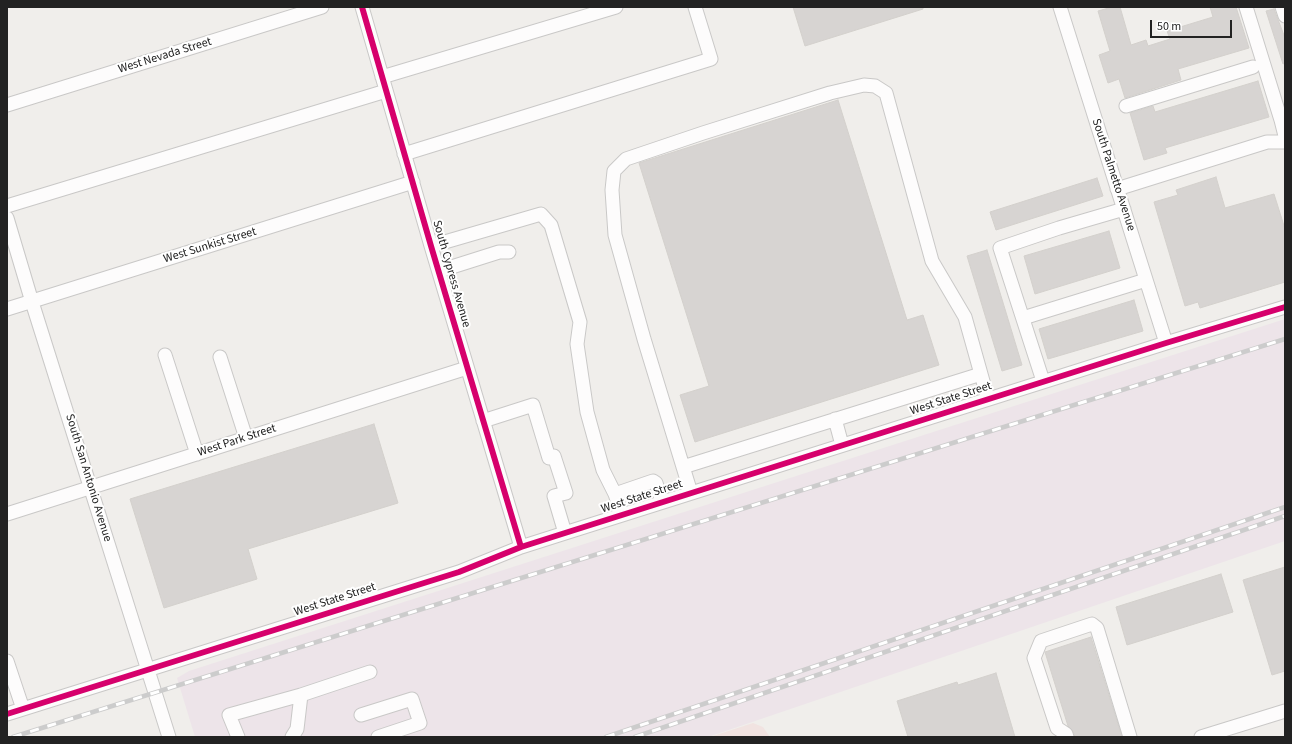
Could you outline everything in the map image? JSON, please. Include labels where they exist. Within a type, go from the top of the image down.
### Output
[{"type":"street","name":"West Nevada Street","points":[[7,105],[322,7]]},
{"type":"street","name":"South Cypress Avenue","points":[[362,7],[412,182],[521,547]]},
{"type":"street","points":[[382,77],[616,7]]},
{"type":"street","points":[[404,154],[711,59],[695,7]]},
{"type":"street","name":"South Palmetto Avenue","points":[[1060,7],[1166,343]]},
{"type":"street","points":[[1246,7],[1285,136]]},
{"type":"street","points":[[1282,7],[1285,16]]},
{"type":"street","points":[[1126,106],[1253,67]]},
{"type":"street","points":[[691,493],[644,338],[615,235],[612,190],[614,171],[626,160],[703,133],[830,93],[864,85],[876,86],[886,93],[932,261],[965,317],[988,399]]},
{"type":"street","points":[[7,206],[386,91]]},
{"type":"street","points":[[1117,189],[1267,142],[1285,142]]},
{"type":"street","name":"West Sunkist Street","points":[[7,309],[412,182]]},
{"type":"street","points":[[1043,381],[1000,248],[1059,228],[1124,209]]},
{"type":"street","points":[[431,246],[541,214],[551,225],[580,322],[577,344],[587,412],[604,470],[615,494],[622,515]]},
{"type":"street","name":"South San Antonio Avenue","points":[[7,218],[169,737]]},
{"type":"street","points":[[439,271],[498,252],[509,252]]},
{"type":"street","points":[[1023,318],[1146,280]]},
{"type":"street","name":"West State Street","points":[[7,714],[459,572],[521,547],[662,502],[1043,381],[1285,307]]},
{"type":"street","points":[[165,355],[197,454]]},
{"type":"street","points":[[220,357],[246,438]]},
{"type":"street","name":"West Park Street","points":[[7,514],[467,368]]},
{"type":"street","points":[[683,467],[981,374]]},
{"type":"street","points":[[483,421],[533,405],[549,458],[554,456],[566,492],[554,496],[565,533]]},
{"type":"street","points":[[835,420],[842,445]]},
{"type":"street","points":[[615,494],[654,481],[662,502]]},
{"type":"street","points":[[1067,737],[1066,734],[1057,728],[1034,658],[1042,641],[1092,624],[1097,628],[1130,737]]},
{"type":"street","points":[[7,661],[23,709]]},
{"type":"street","points":[[238,737],[229,715],[300,695],[370,672]]},
{"type":"street","points":[[292,737],[297,729],[300,695]]},
{"type":"street","points":[[361,715],[412,699],[420,723],[378,737]]},
{"type":"street","points":[[1201,737],[1285,711]]},
{"type":"shaded area","points":[[1285,319],[1285,541],[708,737],[195,737],[177,678],[189,671]]},
{"type":"shaded area","points":[[753,723],[763,727],[770,737],[710,737]]},
{"type":"building","points":[[793,7],[923,7],[923,9],[805,46]]},
{"type":"building","points":[[1112,7],[1120,7],[1131,45],[1146,40],[1148,46],[1170,39],[1167,31],[1213,17],[1210,7],[1236,7],[1249,48],[1178,69],[1181,80],[1125,98],[1119,79],[1108,83],[1099,55],[1110,51],[1098,11]]},
{"type":"building","points":[[1274,9],[1285,38],[1285,63],[1283,64],[1266,11]]},
{"type":"building","points":[[1258,81],[1269,117],[1165,148],[1167,153],[1144,160],[1130,113],[1153,106],[1155,112]]},
{"type":"building","points":[[838,100],[907,320],[923,315],[939,365],[695,442],[680,395],[709,386],[639,163]]},
{"type":"building","points":[[1216,177],[1225,208],[1274,194],[1285,229],[1285,282],[1200,308],[1198,302],[1185,306],[1154,202],[1178,195],[1176,190]]},
{"type":"building","points":[[1097,178],[1103,196],[996,230],[990,212]]},
{"type":"building","points":[[1109,231],[1120,268],[1035,294],[1024,256]]},
{"type":"building","points":[[987,250],[1022,365],[1002,371],[967,256]]},
{"type":"building","points":[[1134,300],[1143,331],[1048,359],[1039,329]]},
{"type":"building","points":[[374,424],[398,503],[248,549],[257,579],[164,608],[130,499]]},
{"type":"building","points":[[1285,567],[1285,671],[1272,675],[1243,580]]},
{"type":"building","points":[[1221,574],[1233,612],[1127,645],[1116,607]]},
{"type":"building","points":[[1091,637],[1122,737],[1075,737],[1073,731],[1068,726],[1045,652]]},
{"type":"building","points":[[996,673],[1015,737],[908,737],[897,701],[957,682],[958,685]]},
{"type":"railway","points":[[13,737],[1285,339]]},
{"type":"railway","points":[[606,737],[1285,507]]},
{"type":"railway","points":[[635,737],[1285,516]]},
{"type":"cycle path","points":[[362,7],[431,246],[521,547]]},
{"type":"cycle path","points":[[7,714],[459,572],[521,547],[1166,343],[1285,307]]}]
